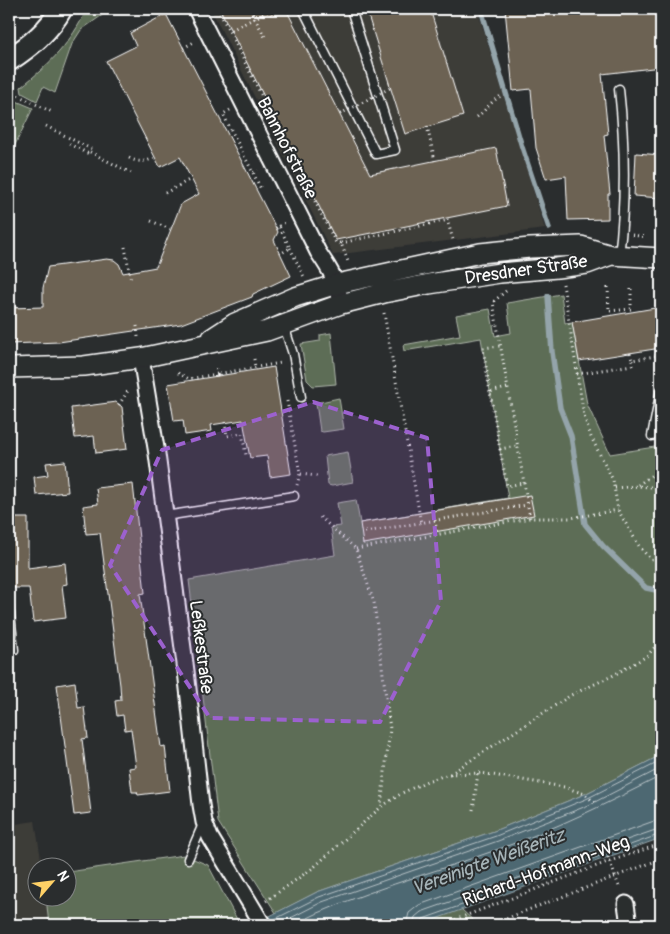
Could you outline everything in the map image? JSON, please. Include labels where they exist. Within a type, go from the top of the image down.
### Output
[{"type":"main road","points":[[9,60],[40,37],[55,20],[61,9]]},
{"type":"street","name":"Bahnhofstraße","points":[[196,9],[318,252],[332,272],[342,304]]},
{"type":"street","name":"Dresdner Straße","points":[[202,344],[235,323],[295,297],[337,284],[480,253],[530,248],[581,246],[615,255]]},
{"type":"street","name":"Dresdner Straße","points":[[202,344],[267,331],[342,304],[428,284],[500,273],[587,264],[615,255]]},
{"type":"street","points":[[615,255],[661,258]]},
{"type":"street","points":[[9,368],[84,366],[141,358],[202,344]]},
{"type":"street","name":"Leßkestraße","points":[[141,358],[165,516],[204,822],[210,837],[258,919]]},
{"type":"street","points":[[626,904],[629,925]]},
{"type":"lane","points":[[303,9],[376,154],[395,150],[351,9]]},
{"type":"lane","points":[[615,255],[622,234],[624,142],[619,89]]},
{"type":"lane","points":[[283,324],[293,354],[302,397]]},
{"type":"lane","points":[[652,436],[661,390]]},
{"type":"lane","points":[[165,516],[294,496]]},
{"type":"lane","points":[[9,606],[14,650]]},
{"type":"lane","points":[[188,859],[204,822]]},
{"type":"path","points":[[218,9],[336,244],[447,219],[453,243]]},
{"type":"path","points":[[250,9],[266,39]]},
{"type":"path","points":[[231,30],[270,9],[273,18]]},
{"type":"path","points":[[183,48],[199,39]]},
{"type":"path","points":[[340,114],[390,88]]},
{"type":"path","points":[[9,91],[52,112]]},
{"type":"path","points":[[477,117],[486,110],[493,100],[501,96]]},
{"type":"path","points":[[223,114],[229,132],[261,189]]},
{"type":"path","points":[[46,126],[90,152],[132,173]]},
{"type":"path","points":[[426,126],[435,161]]},
{"type":"path","points":[[69,144],[90,152]]},
{"type":"path","points":[[129,158],[136,162],[148,161],[156,157]]},
{"type":"path","points":[[253,173],[265,168]]},
{"type":"path","points":[[165,193],[191,179]]},
{"type":"path","points":[[151,221],[170,229]]},
{"type":"path","points":[[276,228],[279,226],[307,282]]},
{"type":"path","points":[[341,243],[350,265]]},
{"type":"path","points":[[125,247],[131,281]]},
{"type":"path","points":[[280,254],[290,248]]},
{"type":"path","points":[[562,281],[584,416],[591,437],[614,480],[618,510],[639,546],[651,560],[661,564]]},
{"type":"path","points":[[608,286],[609,311],[620,312],[631,309],[631,286]]},
{"type":"path","points":[[511,287],[493,302],[530,518]]},
{"type":"path","points":[[9,305],[16,305],[16,308]]},
{"type":"path","points":[[384,313],[421,523]]},
{"type":"path","points":[[137,326],[138,336]]},
{"type":"path","points":[[500,346],[483,348],[490,392],[507,486],[523,483]]},
{"type":"path","points":[[577,374],[632,366],[630,353]]},
{"type":"path","points":[[632,360],[661,355]]},
{"type":"path","points":[[279,356],[282,372]]},
{"type":"path","points":[[254,359],[255,368]]},
{"type":"path","points":[[178,373],[189,379],[196,379],[281,363]]},
{"type":"path","points":[[216,366],[218,375]]},
{"type":"path","points":[[490,392],[507,388]]},
{"type":"path","points":[[119,405],[124,398]]},
{"type":"path","points":[[287,400],[300,474],[316,476]]},
{"type":"path","points":[[225,422],[227,436],[242,433],[246,455]]},
{"type":"path","points":[[500,449],[517,446]]},
{"type":"path","points":[[638,486],[661,466]]},
{"type":"path","points":[[614,488],[638,486],[661,488]]},
{"type":"path","points":[[364,532],[527,505]]},
{"type":"path","points":[[356,549],[530,518],[572,518],[618,510]]},
{"type":"path","points":[[320,517],[356,549],[374,603],[390,729],[381,807]]},
{"type":"path","points":[[435,520],[437,535]]},
{"type":"path","points":[[258,919],[381,807],[402,793],[427,781],[449,774],[571,695],[612,676],[647,656],[661,640]]},
{"type":"path","points":[[449,774],[478,773],[564,787],[585,794],[597,805]]},
{"type":"path","points":[[473,810],[478,773]]},
{"type":"path","name":"Richard-Hofmann-Weg","points":[[441,925],[661,844]]},
{"type":"path","points":[[608,857],[626,904]]},
{"type":"path","points":[[493,925],[661,858]]},
{"type":"highlighted area","points":[[313,402],[427,438],[441,601],[380,722],[210,718],[110,565],[162,450]]},
{"type":"shaded area","points":[[211,9],[477,9],[545,229],[333,255]]},
{"type":"shaded area","points":[[35,821],[40,856],[28,856],[28,906],[47,906],[49,925],[9,925],[9,825]]},
{"type":"green space","points":[[87,9],[111,9],[81,30],[72,44],[55,93],[43,87],[37,101],[22,93],[21,87],[42,70],[67,43]]},
{"type":"green space","points":[[9,98],[33,108],[11,153],[9,152]]},
{"type":"green space","points":[[561,294],[565,323],[572,322],[587,404],[610,454],[661,446],[661,755],[585,794],[494,831],[317,892],[276,913],[218,822],[189,580],[335,555],[331,527],[341,526],[337,503],[356,500],[360,523],[508,498],[481,338],[404,351],[403,345],[460,335],[456,315],[490,309],[495,336],[511,333],[507,303]]},
{"type":"green space","points":[[331,333],[336,384],[313,386],[307,380],[301,344],[320,341],[320,335]]},
{"type":"green space","points":[[339,398],[344,429],[320,431],[316,403]]},
{"type":"green space","points":[[348,452],[353,482],[328,485],[325,456]]},
{"type":"green space","points":[[184,855],[208,865],[240,925],[49,925],[47,906],[78,906],[78,871]]},
{"type":"green space","points":[[461,909],[478,925],[419,925]]},
{"type":"water","name":"Vereinigte Weißeritz","points":[[661,755],[661,838],[419,925],[252,925],[317,892],[494,831],[585,794]]},
{"type":"building","points":[[220,9],[286,9],[370,174],[496,148],[507,206],[336,240]]},
{"type":"building","points":[[366,9],[430,9],[463,116],[405,134]]},
{"type":"building","points":[[505,9],[661,9],[661,67],[602,74],[608,134],[604,135],[610,194],[608,194],[608,219],[568,220],[566,176],[546,179],[536,148],[531,89],[513,91]]},
{"type":"building","points":[[166,14],[278,232],[274,240],[291,276],[253,294],[252,297],[181,324],[59,342],[9,344],[10,308],[43,307],[43,288],[48,267],[107,259],[114,260],[119,264],[123,273],[156,267],[181,204],[199,194],[180,157],[160,167],[106,61],[136,46],[130,33]]},
{"type":"building","points":[[636,153],[661,155],[661,198],[634,196]]},
{"type":"building","points":[[661,307],[661,348],[579,361],[572,322]]},
{"type":"building","points":[[274,367],[291,474],[270,477],[267,456],[250,458],[243,420],[211,425],[212,431],[185,435],[183,420],[174,421],[168,384]]},
{"type":"building","points":[[116,402],[122,407],[127,449],[96,453],[94,436],[75,438],[71,408]]},
{"type":"building","points":[[65,461],[68,492],[36,495],[34,477],[48,475],[46,463]]},
{"type":"building","points":[[133,484],[145,593],[140,594],[161,747],[165,746],[170,791],[138,795],[137,792],[132,792],[129,768],[136,767],[131,729],[125,730],[123,715],[117,716],[115,701],[121,700],[120,685],[100,533],[86,534],[83,506],[98,504],[96,488]]},
{"type":"building","points":[[530,495],[534,515],[363,544],[360,523]]},
{"type":"building","points":[[9,518],[28,518],[28,568],[65,563],[67,584],[62,585],[66,618],[33,622],[29,588],[9,588]]},
{"type":"building","points":[[75,682],[78,708],[84,707],[88,738],[82,739],[91,813],[74,815],[57,685]]},
{"type":"waterway","points":[[481,9],[522,147],[549,228]]},
{"type":"waterway","points":[[548,296],[552,352],[560,408],[571,436],[585,524],[603,546],[646,588],[661,591]]}]
